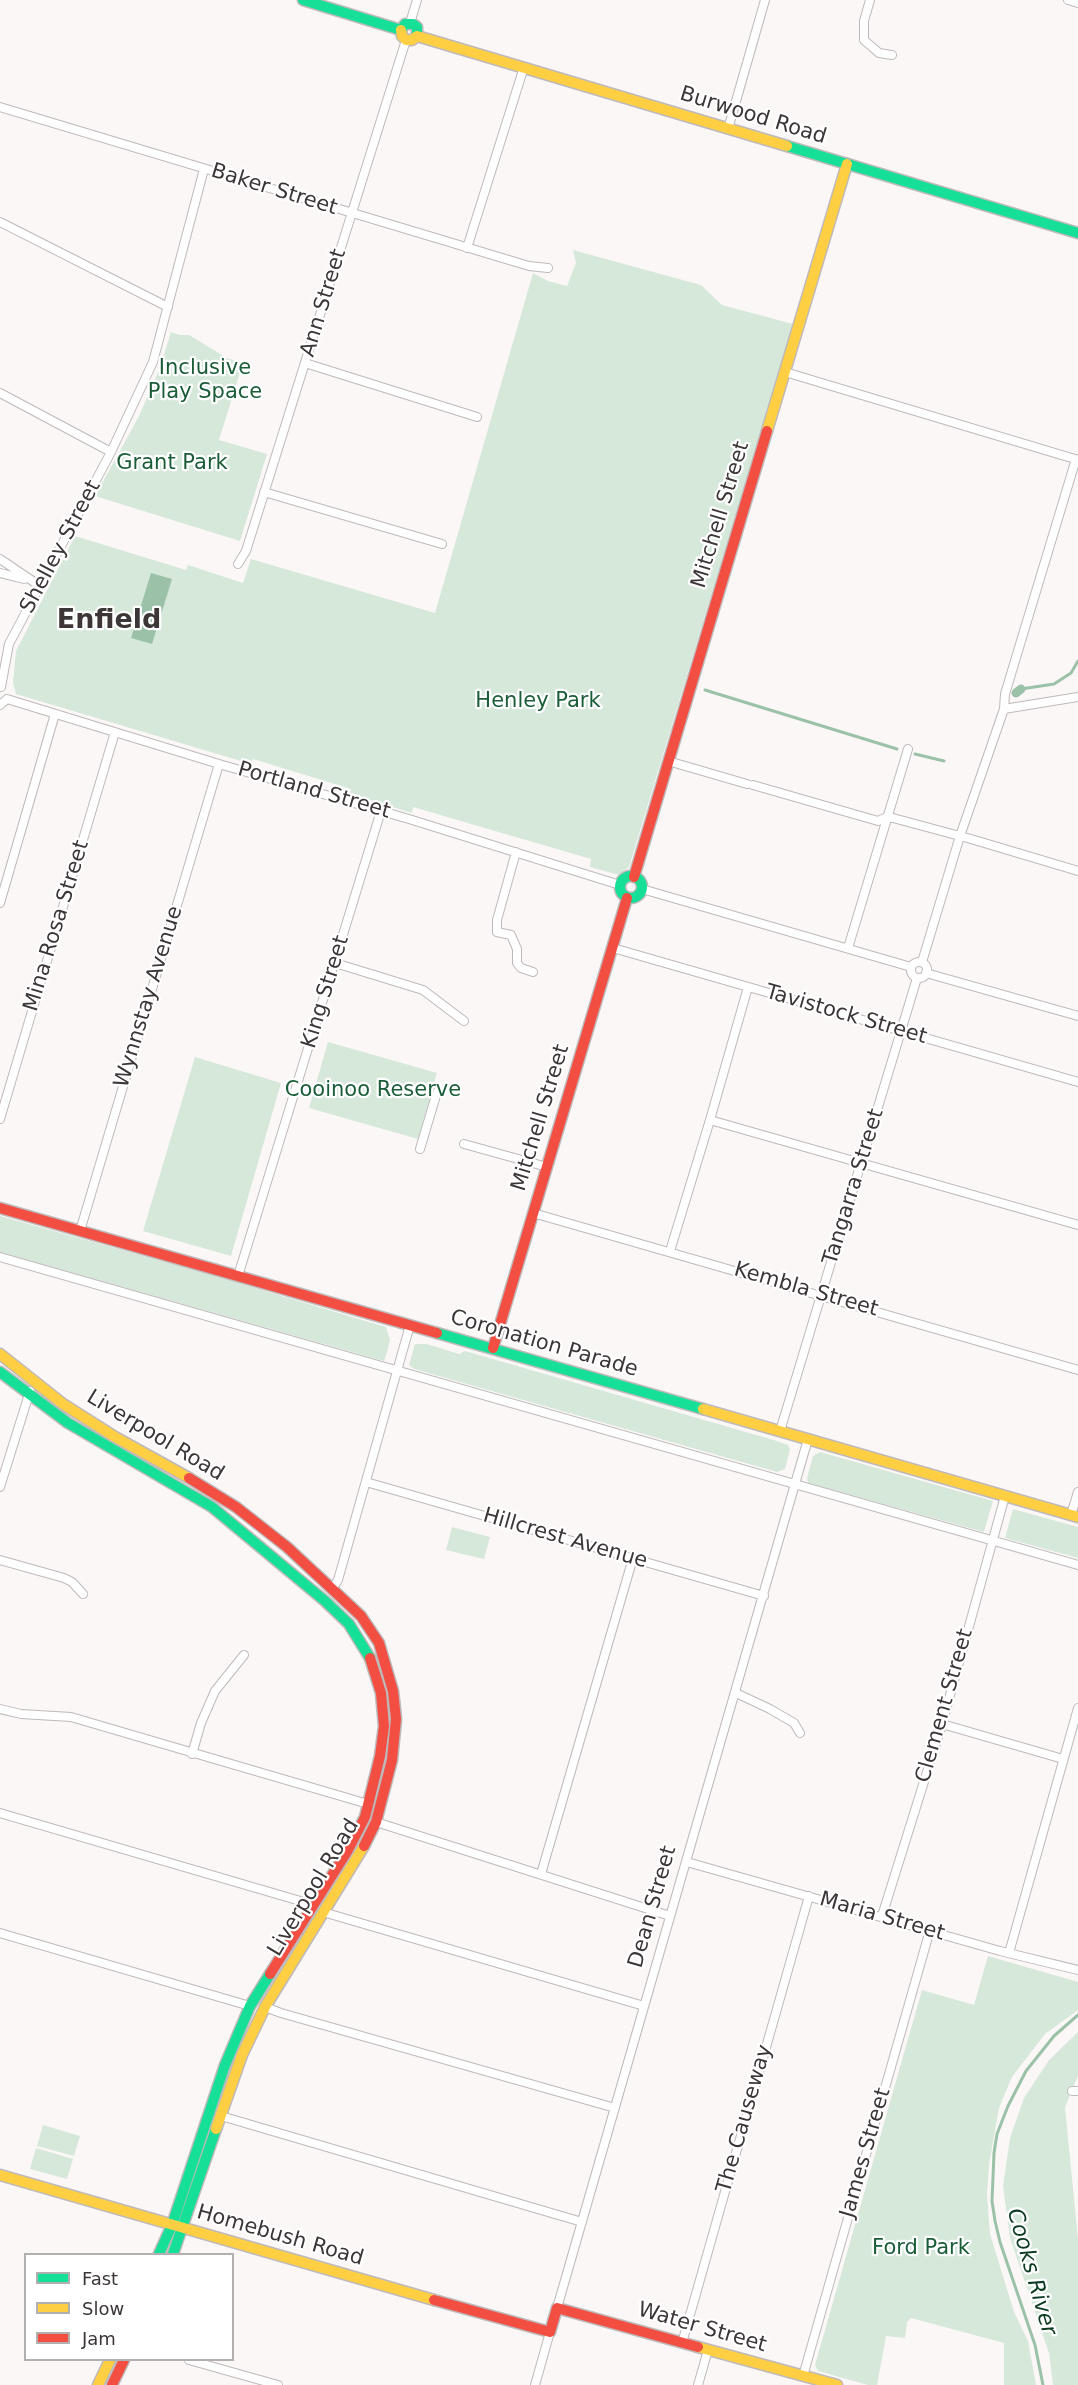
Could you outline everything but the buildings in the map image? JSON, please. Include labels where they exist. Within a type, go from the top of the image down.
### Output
[{"type":"main road","points":[[303,0],[412,40],[417,36],[417,27],[410,23],[403,26],[403,35]]},
{"type":"main road","name":"Burwood Road","points":[[417,36],[1078,233]]},
{"type":"main road","name":"Mitchell Street","points":[[634,877],[847,164]]},
{"type":"main road","points":[[625,877],[634,877],[640,880],[642,889],[638,896],[627,898],[622,895],[620,885],[625,877]]},
{"type":"main road","name":"Mitchell Street","points":[[493,1348],[614,948],[627,898]]},
{"type":"main road","name":"Coronation Parade","points":[[0,1208],[1075,1516]]},
{"type":"main road","name":"Liverpool Road","points":[[0,1353],[63,1404],[236,1507],[333,1588],[361,1616],[375,1637],[393,1691],[396,1719],[392,1760],[376,1822],[359,1856],[265,2007],[242,2055],[177,2226],[160,2253]]},
{"type":"main road","name":"Liverpool Road","points":[[0,1372],[93,1438],[196,1496],[325,1601],[360,1639],[369,1655],[381,1693],[383,1737],[379,1764],[360,1828],[250,2006],[225,2065],[177,2226],[173,2253]]},
{"type":"main road","name":"Homebush Road","points":[[0,2175],[550,2332]]},
{"type":"main road","name":"Water Street","points":[[557,2308],[837,2385]]},
{"type":"main road","name":"Dean Street","points":[[550,2332],[557,2308]]},
{"type":"main road","points":[[98,2385],[110,2361]]},
{"type":"main road","points":[[112,2385],[124,2361]]},
{"type":"street","points":[[410,23],[417,0]]},
{"type":"street","points":[[728,129],[765,0]]},
{"type":"street","points":[[870,0],[864,21],[864,40],[879,53],[892,55]]},
{"type":"street","points":[[1068,0],[1078,3]]},
{"type":"street","name":"Ann Street","points":[[238,564],[246,551],[352,214],[403,35]]},
{"type":"street","points":[[467,248],[524,67]]},
{"type":"street","name":"Baker Street","points":[[0,107],[467,248],[529,266],[548,268]]},
{"type":"street","name":"Shelley Street","points":[[0,687],[9,644],[111,452],[153,362],[204,169]]},
{"type":"street","points":[[0,222],[168,307]]},
{"type":"street","points":[[305,363],[477,417]]},
{"type":"street","points":[[785,372],[1077,459],[1005,694],[1004,709],[960,836],[922,962]]},
{"type":"street","points":[[0,393],[111,452]]},
{"type":"street","points":[[264,492],[442,544]]},
{"type":"street","points":[[0,559],[40,586]]},
{"type":"street","points":[[0,573],[28,580]]},
{"type":"street","points":[[0,687],[6,692],[3,702]]},
{"type":"street","points":[[1004,709],[1078,697]]},
{"type":"street","name":"Portland Street","points":[[3,702],[55,714],[620,885]]},
{"type":"street","points":[[0,903],[55,714]]},
{"type":"street","name":"Mina Rosa Street","points":[[0,1119],[115,732]]},
{"type":"street","points":[[848,948],[908,749]]},
{"type":"street","points":[[668,761],[878,821],[887,817],[1078,870]]},
{"type":"street","name":"Wynnstay Avenue","points":[[80,1231],[219,764]]},
{"type":"street","name":"King Street","points":[[238,1276],[381,811]]},
{"type":"street","points":[[516,852],[497,920],[497,932],[511,935],[517,949],[517,963],[521,968],[533,972]]},
{"type":"street","points":[[642,889],[911,967]]},
{"type":"street","name":"Tavistock Street","points":[[614,948],[1078,1082]]},
{"type":"street","points":[[911,967],[917,962],[922,962]]},
{"type":"street","points":[[911,967],[912,974],[917,978],[922,977],[926,973],[926,967],[922,962]]},
{"type":"street","points":[[335,963],[423,990],[464,1021]]},
{"type":"street","points":[[926,973],[1078,1016]]},
{"type":"street","name":"Tangarra Street","points":[[780,1431],[917,978]]},
{"type":"street","points":[[670,1251],[711,1120],[748,987]]},
{"type":"street","points":[[420,1149],[437,1092]]},
{"type":"street","points":[[711,1120],[1078,1225]]},
{"type":"street","points":[[464,1144],[547,1167]]},
{"type":"street","name":"Kembla Street","points":[[533,1213],[1078,1370]]},
{"type":"street","points":[[0,1257],[1078,1565]]},
{"type":"street","points":[[325,1601],[338,1580],[410,1325]]},
{"type":"street","points":[[0,1487],[34,1380]]},
{"type":"street","name":"Dean Street","points":[[557,2308],[808,1439]]},
{"type":"street","name":"Hillcrest Avenue","points":[[366,1482],[764,1596]]},
{"type":"street","points":[[1075,1516],[1078,1492]]},
{"type":"street","name":"Clement Street","points":[[882,1916],[942,1724],[1005,1496]]},
{"type":"street","points":[[541,1874],[633,1558]]},
{"type":"street","points":[[0,1560],[64,1578],[72,1582],[83,1594]]},
{"type":"street","points":[[192,1754],[201,1723],[215,1691],[244,1655]]},
{"type":"street","points":[[736,1693],[794,1723],[800,1733]]},
{"type":"street","points":[[1009,1953],[1078,1708]]},
{"type":"street","points":[[0,1709],[21,1714],[71,1717],[368,1804]]},
{"type":"street","points":[[942,1724],[1063,1759]]},
{"type":"street","points":[[0,1813],[314,1905]]},
{"type":"street","points":[[376,1822],[670,1916]]},
{"type":"street","name":"Maria Street","points":[[687,1862],[1009,1953],[1078,1970]]},
{"type":"street","name":"The Causeway","points":[[682,2343],[809,1896]]},
{"type":"street","points":[[323,1912],[644,2006]]},
{"type":"street","name":"James Street","points":[[803,2376],[930,1930]]},
{"type":"street","points":[[0,1933],[250,2006]]},
{"type":"street","points":[[265,2007],[615,2108]]},
{"type":"street","points":[[220,2116],[230,2121],[582,2222]]},
{"type":"street","name":"Dean Street","points":[[535,2385],[550,2332]]},
{"type":"street","points":[[698,2385],[708,2350]]},
{"type":"street","points":[[193,2361],[278,2385]]},
{"type":"green space","name":"Henley Park","points":[[573,250],[701,285],[722,305],[793,324],[629,867],[619,875],[590,867],[591,859],[413,807],[412,813],[350,794],[351,789],[253,759],[251,764],[16,694],[13,683],[16,651],[75,536],[186,570],[188,565],[243,583],[251,559],[435,613],[533,273],[548,281],[567,286],[576,263]]},
{"type":"green space","name":"Grant Park","points":[[171,332],[189,335],[227,358],[243,363],[219,440],[267,454],[240,541],[95,496],[139,416],[159,370]]},
{"type":"green space","name":"Cooinoo Reserve","points":[[328,1042],[437,1073],[418,1139],[309,1108]]},
{"type":"green space","points":[[195,1057],[281,1083],[231,1256],[143,1231]]},
{"type":"green space","points":[[0,1216],[386,1327],[390,1340],[384,1361],[0,1252]]},
{"type":"green space","points":[[415,1344],[427,1344],[459,1354],[465,1351],[777,1441],[788,1445],[790,1449],[785,1469],[777,1472],[414,1369],[409,1365]]},
{"type":"green space","points":[[820,1452],[993,1501],[984,1532],[808,1483],[807,1478],[813,1456]]},
{"type":"green space","points":[[1013,1509],[1078,1527],[1078,1558],[1005,1538]]},
{"type":"green space","points":[[452,1527],[490,1537],[484,1559],[446,1550]]},
{"type":"green space","name":"Ford Park","points":[[988,1956],[1078,1982],[1078,2010],[1045,2034],[1012,2077],[999,2108],[989,2165],[987,2195],[990,2234],[1014,2312],[1028,2341],[1036,2385],[1004,2385],[1004,2343],[911,2318],[907,2322],[905,2338],[886,2336],[877,2385],[868,2385],[818,2371],[815,2365],[922,1990],[974,2005]]},
{"type":"green space","points":[[1078,2032],[1078,2076],[1065,2107],[1078,2239],[1078,2385],[1053,2385],[1049,2353],[1010,2238],[1003,2186],[1010,2138],[1024,2098],[1049,2060]]},
{"type":"green space","points":[[43,2125],[80,2136],[74,2156],[37,2146]]},
{"type":"green space","points":[[36,2148],[73,2159],[67,2179],[30,2169]]},
{"type":"shaded area","points":[[151,573],[172,579],[152,644],[131,638]]},
{"type":"waterway","points":[[1021,689],[1054,684],[1071,673],[1078,661]]},
{"type":"waterway","points":[[1016,693],[1021,689]]},
{"type":"waterway","points":[[705,690],[897,749]]},
{"type":"waterway","points":[[915,754],[944,761]]},
{"type":"waterway","name":"Cooks River","points":[[1043,2385],[1035,2345],[995,2221],[992,2201],[994,2153],[997,2134],[1026,2071],[1054,2036],[1078,2015]]},
{"type":"traffic: fast","points":[[303,0],[401,30]]},
{"type":"traffic: fast","points":[[401,30],[405,24],[413,24],[417,27],[417,36]]},
{"type":"traffic: fast","points":[[787,146],[1078,233]]},
{"type":"traffic: fast","points":[[631,876],[639,879],[642,887],[639,895],[631,898],[623,895],[620,887],[623,879],[631,876]]},
{"type":"traffic: fast","points":[[437,1333],[703,1409]]},
{"type":"traffic: fast","points":[[0,1372],[68,1423],[212,1507],[325,1601],[349,1624],[370,1658]]},
{"type":"traffic: fast","points":[[159,2253],[172,2225],[225,2065],[250,2006],[270,1974]]},
{"type":"traffic: fast","points":[[173,2253],[216,2129]]},
{"type":"traffic: slow","points":[[401,30],[406,40],[412,40],[417,36]]},
{"type":"traffic: slow","points":[[417,36],[787,146]]},
{"type":"traffic: slow","points":[[767,431],[847,164]]},
{"type":"traffic: slow","points":[[0,1354],[63,1404],[115,1437],[189,1478]]},
{"type":"traffic: slow","points":[[703,1409],[1078,1517]]},
{"type":"traffic: slow","points":[[216,2129],[242,2055],[265,2007],[364,1846]]},
{"type":"traffic: slow","points":[[0,2175],[434,2300]]},
{"type":"traffic: slow","points":[[698,2347],[837,2385]]},
{"type":"traffic: slow","points":[[98,2385],[110,2361]]},
{"type":"traffic: jam","points":[[634,877],[767,431]]},
{"type":"traffic: jam","points":[[493,1348],[627,898]]},
{"type":"traffic: jam","points":[[0,1208],[437,1333]]},
{"type":"traffic: jam","points":[[189,1478],[236,1507],[287,1547],[361,1616],[379,1643],[393,1691],[396,1719],[392,1760],[376,1822],[364,1846]]},
{"type":"traffic: jam","points":[[270,1974],[348,1850],[365,1817],[380,1756],[384,1726],[381,1693],[370,1658]]},
{"type":"traffic: jam","points":[[434,2300],[550,2332],[557,2308],[698,2347]]},
{"type":"traffic: jam","points":[[112,2385],[124,2361]]},
{"type":"district","name":"Enfield","points":[[109,621]]},
{"type":"park label","name":"Inclusive Play Space","points":[[205,381]]}]
